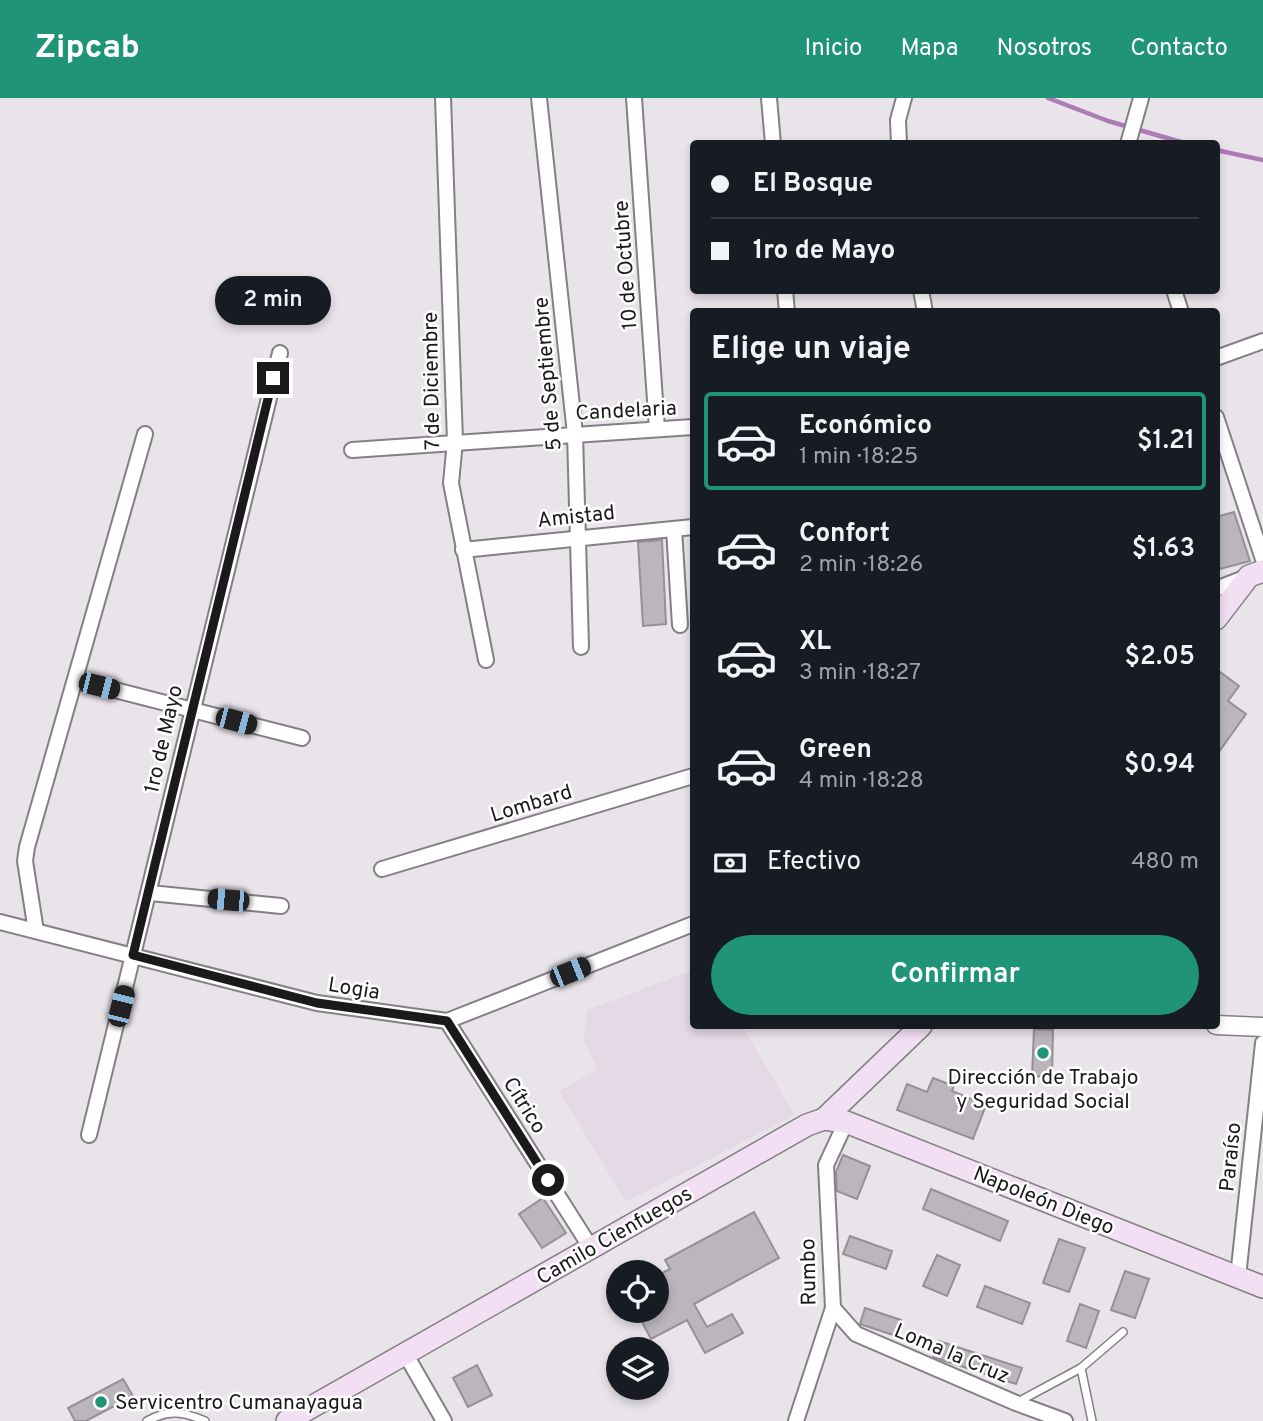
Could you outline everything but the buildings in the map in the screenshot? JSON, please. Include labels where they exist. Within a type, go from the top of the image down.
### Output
[{"type":"main road","points":[[1220,614],[1256,573]]},
{"type":"main road","name":"Camilo Cienfuegos","points":[[287,1421],[807,1125],[824,1119],[918,1029]]},
{"type":"main road","name":"Napoleón Diego","points":[[824,1119],[846,1122],[1263,1287]]},
{"type":"street","name":"7 de Diciembre","points":[[443,98],[455,441],[451,483],[486,660]]},
{"type":"street","name":"5 de Septiembre","points":[[539,98],[575,434],[581,647]]},
{"type":"street","name":"10 de Octubre","points":[[634,98],[657,429]]},
{"type":"street","points":[[769,98],[773,140]]},
{"type":"street","points":[[899,140],[898,120],[904,98]]},
{"type":"street","points":[[1130,132],[1141,98]]},
{"type":"street","points":[[1220,357],[1263,341]]},
{"type":"street","name":"1ro de Mayo","points":[[89,1135],[280,353]]},
{"type":"street","name":"Candelaria","points":[[352,450],[690,427]]},
{"type":"street","points":[[1220,429],[1263,559]]},
{"type":"street","points":[[36,930],[25,861],[27,847],[145,434]]},
{"type":"street","name":"Amistad","points":[[463,550],[578,536],[690,527]]},
{"type":"street","points":[[674,529],[681,625]]},
{"type":"street","points":[[1220,587],[1256,573]]},
{"type":"street","points":[[76,680],[302,738]]},
{"type":"street","name":"Lombard","points":[[382,869],[690,777]]},
{"type":"street","points":[[150,893],[281,905]]},
{"type":"street","name":"Logia","points":[[0,922],[317,1003],[447,1021],[690,925]]},
{"type":"street","name":"Cítrico","points":[[447,1021],[591,1248]]},
{"type":"street","points":[[1220,1025],[1263,1027]]},
{"type":"street","name":"Paraíso","points":[[1238,1276],[1263,1043]]},
{"type":"street","name":"Rumbo","points":[[796,1421],[833,1308],[826,1165],[846,1122]]},
{"type":"street","name":"Loma la Cruz","points":[[833,1308],[856,1334],[1016,1403],[1065,1421]]},
{"type":"street","points":[[406,1355],[444,1421]]},
{"type":"lane","points":[[1016,1403],[1081,1368],[1123,1332]]},
{"type":"lane","points":[[1081,1368],[1092,1421]]},
{"type":"lane","points":[[147,1421],[165,1411],[189,1413],[205,1421]]},
{"type":"shaded area","points":[[690,971],[690,1029],[744,1029],[795,1115],[626,1202],[559,1091],[598,1069],[584,1041],[587,1010]]},
{"type":"waterway","points":[[1048,98],[1108,121],[1174,140]]},
{"type":"waterway","points":[[1220,151],[1263,160]]},
{"type":"place","name":"Dirección de Trabajo y Seguridad Social","points":[[1043,1053]]},
{"type":"place","name":"Servicentro Cumanayagua","points":[[101,1402]]},
{"type":"route","points":[[273,378],[133,955],[317,1003],[447,1021],[548,1180]]}]
